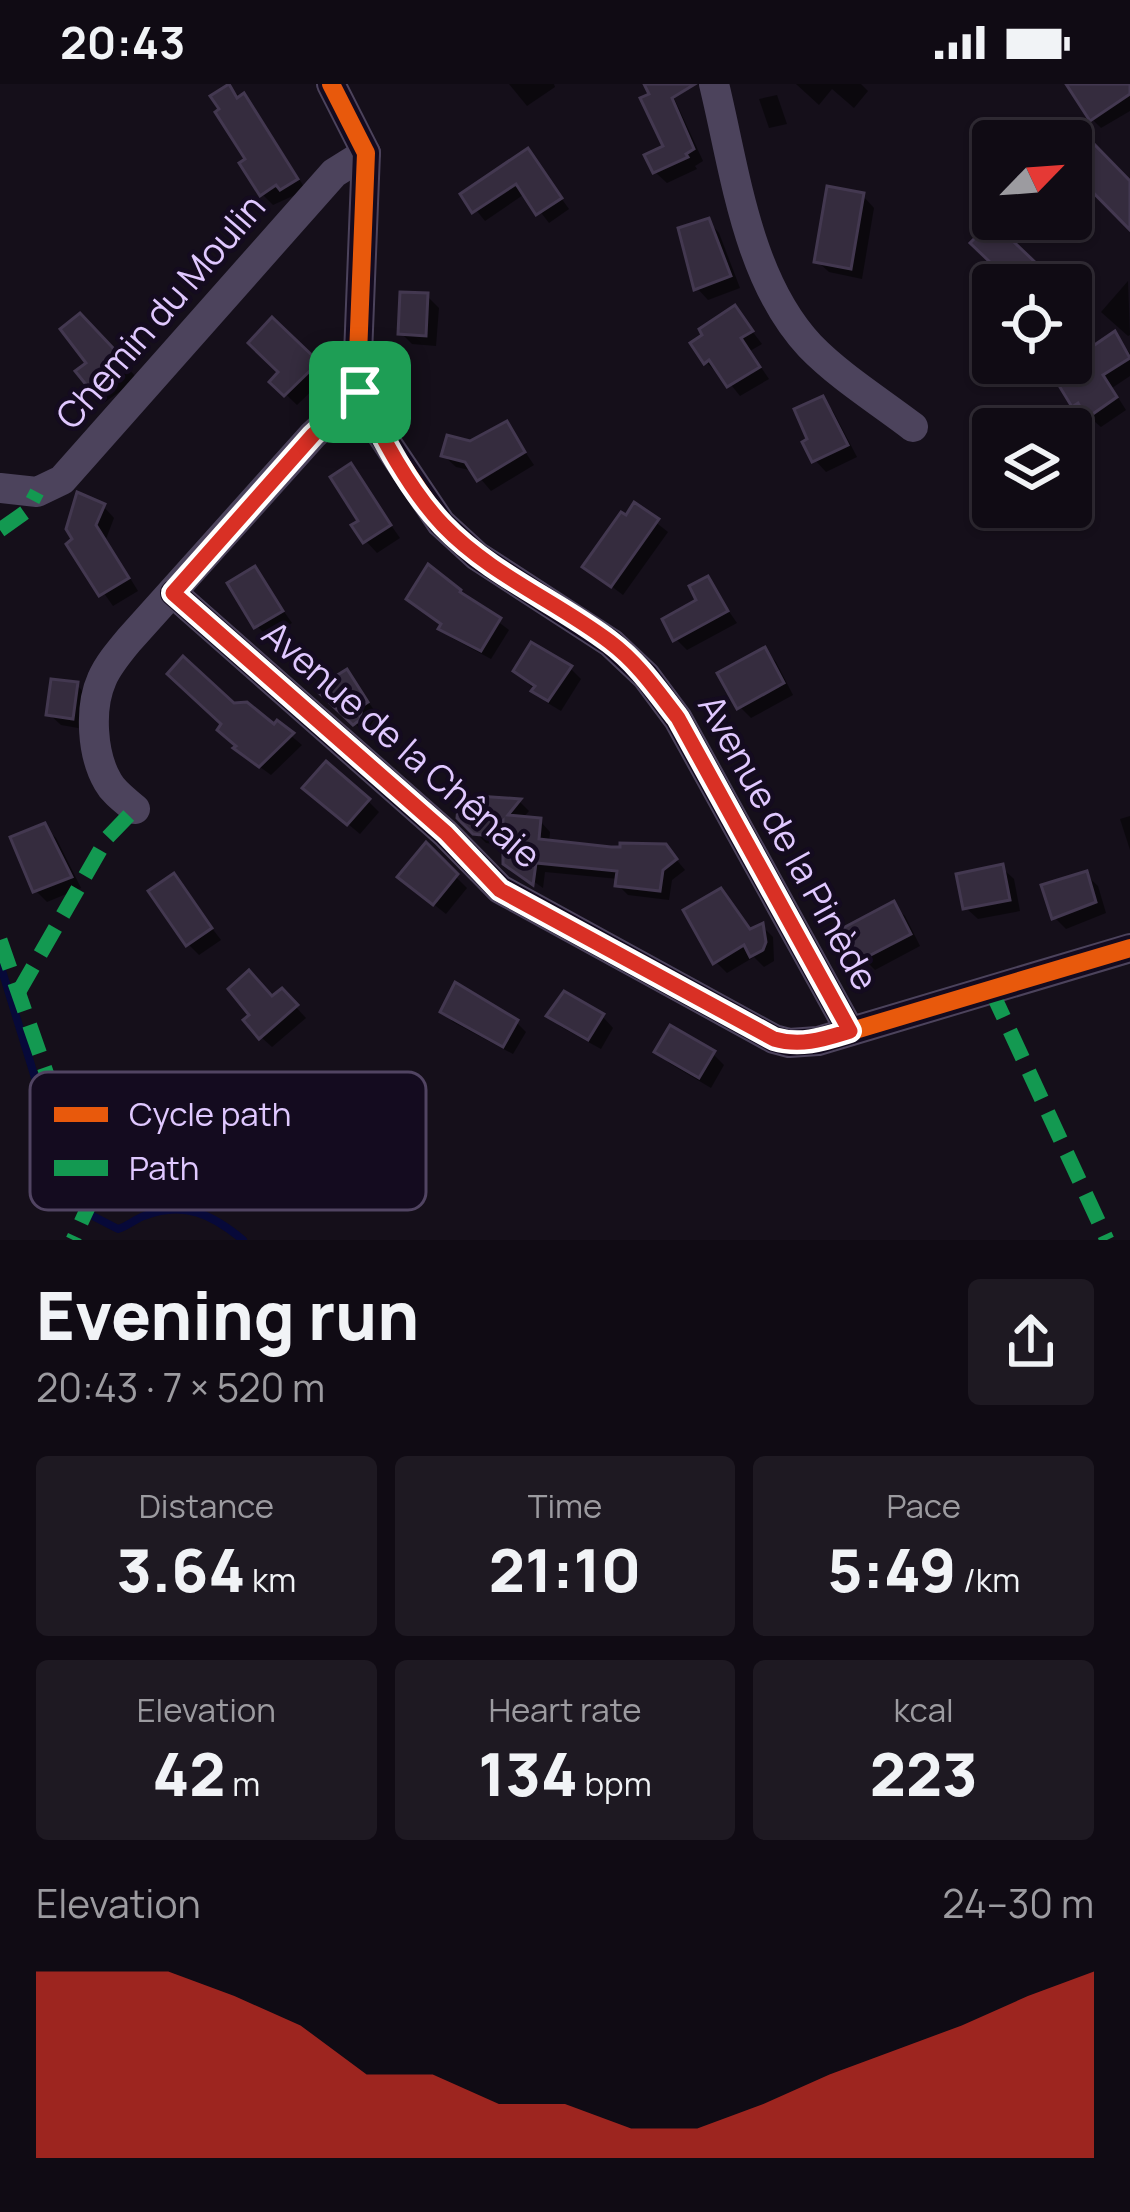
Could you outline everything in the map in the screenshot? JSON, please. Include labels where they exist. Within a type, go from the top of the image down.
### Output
[{"type":"street","points":[[135,809],[108,782],[100,759],[94,725],[96,694],[104,673],[313,435],[360,392],[356,337],[366,153],[331,84]]},
{"type":"street","points":[[714,84],[754,242],[782,308],[813,349],[913,428]]},
{"type":"street","name":"Chemin du Moulin","points":[[0,488],[37,492],[62,480],[334,172],[366,153]]},
{"type":"street","name":"Avenue de la Pinède","points":[[360,392],[379,431],[441,523],[477,556],[611,643],[646,676],[678,718],[850,1031]]},
{"type":"street","name":"Avenue de la Chênaie","points":[[173,593],[446,833],[500,890],[774,1039],[818,1041],[1130,948]]},
{"type":"building","points":[[229,84],[237,98],[244,93],[298,179],[280,190],[276,185],[260,196],[239,163],[245,159],[210,96]]},
{"type":"building","points":[[644,84],[695,84],[672,98],[694,149],[688,157],[653,173],[644,155],[663,146],[640,98],[649,94]]},
{"type":"building","points":[[1066,84],[1130,84],[1130,94],[1089,120]]},
{"type":"building","points":[[1095,145],[1130,181],[1130,230],[1092,191]]},
{"type":"building","points":[[528,148],[562,198],[536,215],[516,184],[472,213],[460,194]]},
{"type":"building","points":[[827,186],[864,193],[851,269],[814,262]]},
{"type":"building","points":[[709,218],[731,276],[694,290],[678,228]]},
{"type":"building","points":[[1012,240],[1037,264],[992,264],[970,243]]},
{"type":"building","points":[[400,292],[428,293],[426,336],[398,334]]},
{"type":"building","points":[[735,305],[753,331],[741,338],[760,367],[727,387],[709,360],[704,364],[690,343],[702,335],[699,329]]},
{"type":"building","points":[[80,313],[130,366],[92,392],[75,371],[86,363],[60,329]]},
{"type":"building","points":[[272,317],[319,362],[284,396],[269,382],[278,372],[248,343]]},
{"type":"building","points":[[1115,331],[1130,358],[1103,375],[1117,397],[1092,414],[1092,408],[1081,408],[1078,403],[1072,407],[1058,384],[1092,384],[1092,347]]},
{"type":"building","points":[[823,396],[848,445],[812,462],[794,409]]},
{"type":"building","points":[[507,421],[525,452],[477,481],[465,462],[441,456],[447,435],[470,441]]},
{"type":"building","points":[[351,463],[391,525],[363,543],[351,525],[358,521],[330,477]]},
{"type":"building","points":[[77,492],[105,504],[96,525],[129,578],[99,596],[66,544],[72,539],[66,529]]},
{"type":"building","points":[[634,502],[659,519],[611,587],[582,567],[621,512],[626,515]]},
{"type":"building","points":[[428,564],[501,618],[481,651],[438,629],[441,624],[406,599]]},
{"type":"building","points":[[255,566],[283,611],[254,628],[227,583]]},
{"type":"building","points":[[708,576],[728,611],[673,641],[662,619],[696,600],[689,586]]},
{"type":"building","points":[[531,642],[572,666],[548,701],[513,671]]},
{"type":"building","points":[[765,647],[784,683],[737,709],[717,673]]},
{"type":"building","points":[[183,656],[234,703],[247,702],[294,733],[259,767],[233,748],[236,746],[217,730],[221,724],[167,674]]},
{"type":"building","points":[[347,669],[368,702],[353,725],[315,689]]},
{"type":"building","points":[[51,679],[78,682],[73,719],[46,715]]},
{"type":"building","points":[[326,761],[370,799],[347,825],[302,788]]},
{"type":"building","points":[[477,796],[521,799],[508,815],[541,818],[539,839],[611,847],[666,844],[677,859],[663,870],[660,891],[615,886],[617,871],[536,863],[533,885],[503,864],[503,821],[490,836],[473,834],[457,818],[458,808],[475,809]]},
{"type":"building","points":[[45,823],[72,877],[33,892],[10,837]]},
{"type":"building","points":[[426,842],[458,874],[433,905],[397,877]]},
{"type":"building","points":[[1003,864],[1010,900],[963,909],[956,874]]},
{"type":"building","points":[[1087,871],[1096,902],[1052,919],[1041,885]]},
{"type":"building","points":[[174,873],[212,928],[186,946],[148,891]]},
{"type":"building","points":[[721,888],[750,929],[763,923],[766,942],[763,950],[750,957],[744,945],[713,964],[683,910]]},
{"type":"building","points":[[894,901],[911,934],[861,960],[843,928]]},
{"type":"building","points":[[249,970],[272,996],[282,988],[298,1005],[259,1039],[243,1020],[249,1015],[228,989]]},
{"type":"building","points":[[455,982],[518,1020],[503,1047],[440,1012]]},
{"type":"building","points":[[564,991],[604,1014],[588,1040],[546,1016]]},
{"type":"building","points":[[670,1025],[715,1051],[699,1078],[654,1052]]},
{"type":"waterway","points":[[0,964],[33,1072]]},
{"type":"waterway","points":[[85,1210],[118,1229],[166,1210]]},
{"type":"waterway","points":[[185,1210],[209,1217],[243,1240]]},
{"type":"marked path","points":[[0,530],[27,511],[37,492]]},
{"type":"marked path","points":[[18,993],[107,838],[135,809]]},
{"type":"marked path","points":[[0,940],[46,1072]]},
{"type":"marked path","points":[[991,990],[1107,1240]]},
{"type":"marked path","points":[[73,1240],[87,1210]]},
{"type":"cycle path","points":[[331,84],[366,153],[357,380],[379,431],[441,523],[477,556],[611,643],[646,676],[678,719],[850,1031]]},
{"type":"cycle path","points":[[173,593],[445,833],[500,889],[774,1039],[818,1041],[1130,948]]},
{"type":"route","points":[[360,392],[404,472],[441,523],[477,556],[611,643],[646,676],[678,718],[850,1031],[818,1041],[789,1043],[751,1030],[500,890],[446,833],[173,593],[313,435],[360,392]]}]
